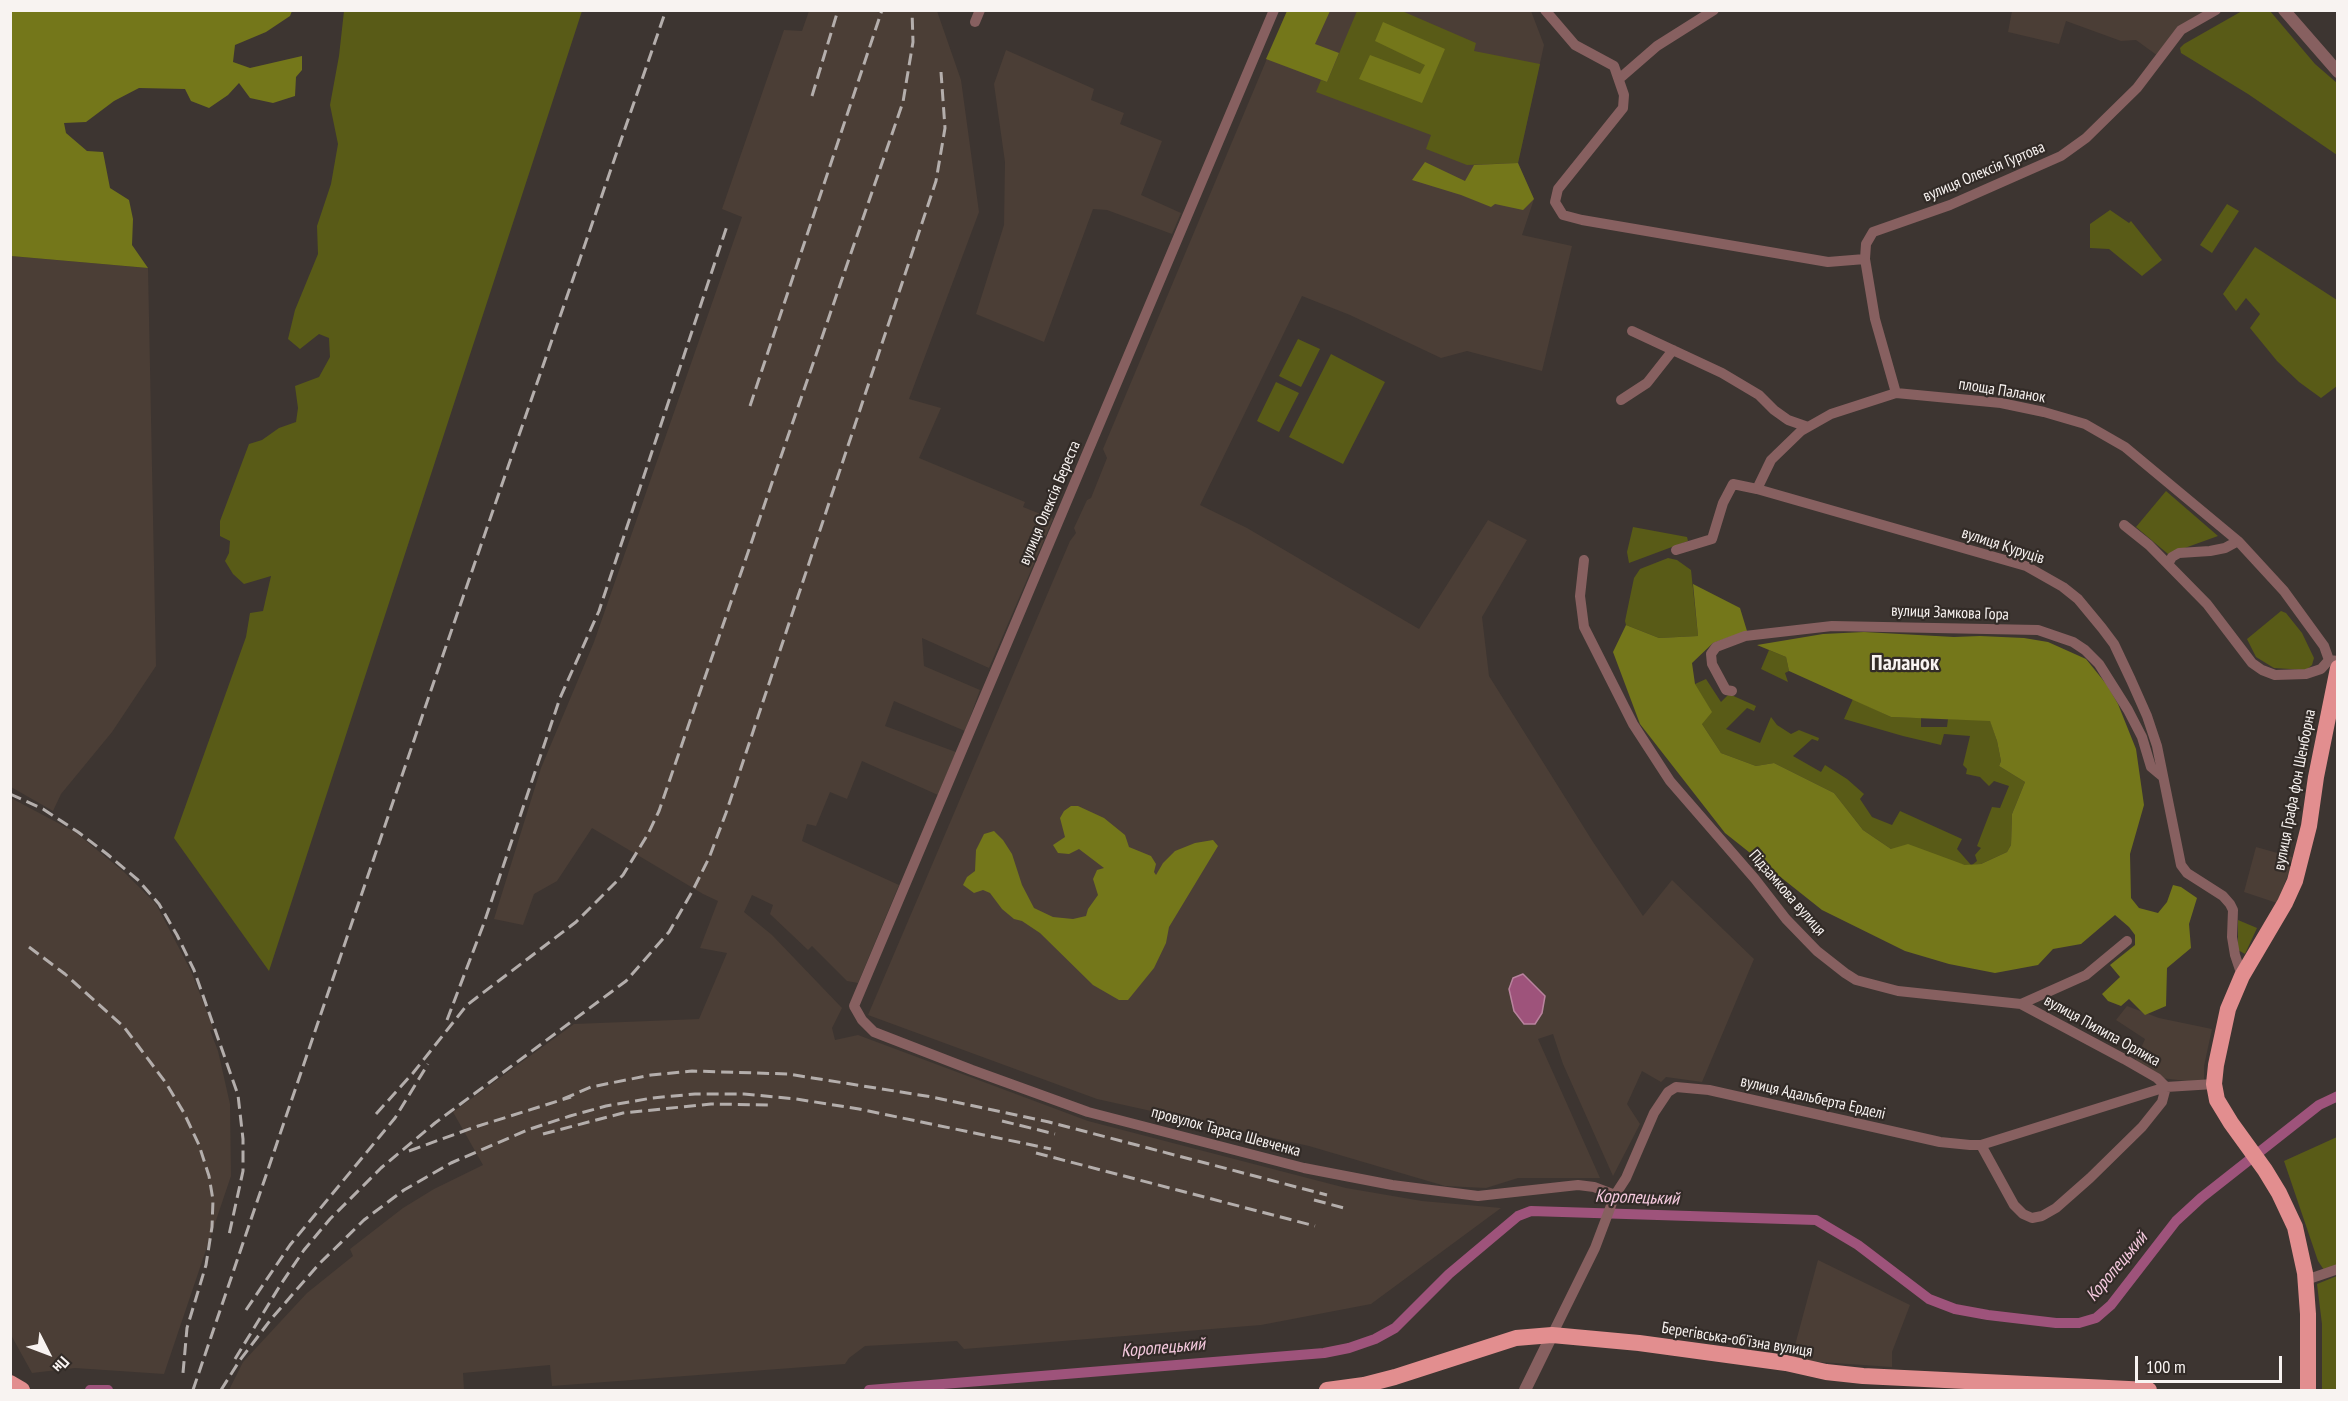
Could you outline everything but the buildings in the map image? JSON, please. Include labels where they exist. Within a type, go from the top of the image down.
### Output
[{"type":"highway","name":"вулиця Графа фон Шенборна","points":[[2214,1084],[2224,1022],[2242,976],[2285,903],[2295,881],[2309,826],[2335,663]]},
{"type":"highway","points":[[2214,1084],[2217,1100],[2265,1170],[2295,1227],[2304,1260],[2306,1280],[2308,1390]]},
{"type":"highway","name":"Берегівська-обʼїзна вулиця","points":[[1327,1390],[1364,1385],[1395,1377],[1516,1338],[1552,1335],[1639,1343],[1863,1376],[2149,1390]]},
{"type":"highway","points":[[10,1383],[22,1390]]},
{"type":"street","points":[[975,22],[980,10]]},
{"type":"street","name":"вулиця Олексія Береста","points":[[854,1006],[1275,10]]},
{"type":"street","points":[[1545,10],[1575,45],[1614,66],[1624,94],[1623,108],[1558,189],[1556,202],[1563,215],[1828,261],[1865,259]]},
{"type":"street","points":[[1619,79],[1657,46],[1714,10]]},
{"type":"street","name":"вулиця Олексія Гуртова","points":[[1896,393],[1875,319],[1865,259],[1866,244],[1873,232],[1950,205],[2061,156],[2086,138],[2137,88],[2181,30],[2216,10]]},
{"type":"street","points":[[2284,10],[2337,72]]},
{"type":"street","points":[[1632,331],[1722,373],[1759,395],[1788,420],[1808,427]]},
{"type":"street","points":[[1621,400],[1647,383],[1673,350]]},
{"type":"street","name":"площа Паланок","points":[[1757,489],[1771,460],[1801,431],[1831,414],[1896,393],[2001,403],[2085,424],[2125,447],[2238,541],[2284,591],[2335,663]]},
{"type":"street","name":"вулиця Куруців","points":[[1676,550],[1712,539],[1723,503],[1733,484],[2026,566],[2051,578],[2078,599],[2114,644],[2147,716],[2157,746],[2181,865],[2187,873],[2223,896],[2230,904],[2233,910],[2232,937],[2242,976]]},
{"type":"street","points":[[2124,525],[2168,564],[2227,628],[2252,663],[2262,670],[2275,675],[2306,674],[2335,663]]},
{"type":"street","points":[[2168,564],[2172,557],[2179,553],[2225,548],[2238,541]]},
{"type":"street","name":"Підзамкова вулиця","points":[[1584,560],[1580,596],[1584,627],[1633,724],[1670,781],[1755,879],[1786,919],[1810,944],[1845,973],[1870,984],[1898,991],[2021,1004]]},
{"type":"street","name":"вулиця Замкова Гора","points":[[1732,691],[1726,690],[1712,664],[1710,654],[1716,647],[1744,636],[1832,626],[2038,630],[2073,642],[2099,664],[2142,737],[2151,767],[2163,777]]},
{"type":"street","points":[[2021,1004],[2086,975],[2127,941]]},
{"type":"street","name":"вулиця Пилипа Орлика","points":[[2021,1004],[2157,1078],[2166,1088]]},
{"type":"street","name":"провулок Тараса Шевченка","points":[[854,1006],[862,1020],[874,1032],[1088,1112],[1305,1168],[1372,1182],[1478,1196],[1578,1185],[1594,1186],[1614,1200]]},
{"type":"street","name":"вулиця Адальберта Ерделі","points":[[1552,1335],[1581,1278],[1660,1101],[1668,1092],[1676,1088],[1709,1090],[1940,1142],[1981,1145],[2166,1088],[2214,1084]]},
{"type":"street","points":[[1981,1145],[2014,1205],[2022,1214],[2032,1218],[2042,1216],[2056,1208],[2090,1178],[2142,1127],[2162,1102],[2166,1088]]},
{"type":"street","points":[[2306,1280],[2337,1269]]},
{"type":"street","points":[[1525,1390],[1552,1335]]},
{"type":"shaded area","points":[[10,11],[292,11],[290,16],[266,32],[235,45],[233,62],[250,68],[302,56],[302,70],[296,77],[295,96],[273,103],[250,98],[239,83],[228,95],[209,108],[191,101],[185,89],[139,88],[114,101],[86,122],[64,123],[66,133],[87,151],[103,152],[110,188],[129,200],[133,219],[132,245],[148,268],[11,256]]},
{"type":"shaded area","points":[[344,11],[582,11],[269,971],[174,838],[246,637],[250,613],[263,611],[271,576],[244,584],[233,574],[225,561],[229,553],[230,541],[220,536],[220,521],[249,444],[262,440],[279,428],[296,422],[298,408],[295,386],[319,377],[330,357],[329,338],[319,334],[300,349],[288,339],[295,310],[318,254],[317,226],[331,184],[338,144],[330,105]]},
{"type":"shaded area","points":[[809,11],[937,11],[961,80],[979,212],[909,399],[941,408],[919,458],[1025,502],[1023,507],[1053,519],[989,668],[922,638],[924,666],[980,690],[965,731],[894,701],[885,726],[956,752],[938,795],[862,761],[847,799],[830,792],[816,826],[807,824],[802,841],[899,885],[858,983],[847,981],[812,946],[808,950],[770,914],[773,905],[752,895],[744,912],[772,935],[842,1008],[832,1028],[835,1040],[858,1035],[1088,1121],[1346,1188],[1422,1201],[1501,1208],[1371,1304],[1261,1325],[964,1349],[957,1341],[865,1346],[845,1364],[552,1386],[550,1365],[463,1373],[464,1390],[229,1390],[243,1362],[307,1293],[353,1256],[350,1249],[403,1208],[434,1189],[483,1165],[453,1112],[574,1024],[699,1019],[727,953],[700,948],[718,901],[592,828],[557,881],[534,894],[523,925],[494,919],[541,768],[594,642],[742,217],[722,209],[784,30],[802,31]]},
{"type":"shaded area","points":[[1287,11],[1531,11],[1544,45],[1518,163],[1534,199],[1522,235],[1572,246],[1542,371],[1467,351],[1441,358],[1350,315],[1302,296],[1200,505],[1247,528],[1419,629],[1488,520],[1527,540],[1482,617],[1489,676],[1593,842],[1643,916],[1672,880],[1754,959],[1702,1082],[1666,1077],[1661,1082],[1642,1071],[1627,1104],[1640,1124],[1613,1176],[1563,1064],[1553,1034],[1538,1039],[1600,1178],[1518,1178],[1486,1188],[1445,1186],[1309,1146],[1097,1099],[868,1015],[1070,541],[1076,533],[1074,528],[1087,500],[1091,498],[1107,458],[1103,449]]},
{"type":"shaded area","points":[[1287,11],[1330,11],[1315,44],[1339,53],[1327,82],[1266,59]]},
{"type":"shaded area","points":[[1357,11],[1402,11],[1476,43],[1474,51],[1540,64],[1518,163],[1467,165],[1426,149],[1431,135],[1316,92],[1321,80],[1327,82]]},
{"type":"shaded area","points":[[2012,11],[2210,11],[2158,56],[2136,40],[2121,41],[2066,21],[2059,44],[2008,32]]},
{"type":"shaded area","points":[[2242,11],[2270,11],[2315,64],[2337,83],[2337,155],[2248,94],[2181,53],[2180,48],[2184,44]]},
{"type":"shaded area","points":[[1383,22],[1445,49],[1422,103],[1359,79],[1370,55],[1420,74],[1425,65],[1375,41]]},
{"type":"shaded area","points":[[1006,50],[1094,89],[1091,100],[1124,113],[1120,124],[1162,141],[1141,195],[1181,213],[1172,234],[1107,210],[1093,209],[1044,342],[976,314],[1004,225],[1005,162],[994,84]]},
{"type":"shaded area","points":[[1425,162],[1465,181],[1474,165],[1518,163],[1534,199],[1523,210],[1495,204],[1491,207],[1412,180]]},
{"type":"shaded area","points":[[2227,204],[2239,211],[2212,253],[2200,245]]},
{"type":"shaded area","points":[[2110,210],[2129,223],[2131,221],[2162,260],[2142,276],[2109,249],[2090,248],[2090,224]]},
{"type":"shaded area","points":[[2255,247],[2337,300],[2337,386],[2321,398],[2299,382],[2277,361],[2250,328],[2260,314],[2246,298],[2236,311],[2223,294]]},
{"type":"shaded area","points":[[11,256],[148,268],[156,666],[112,732],[61,794],[53,811],[11,787]]},
{"type":"shaded area","points":[[1298,339],[1320,349],[1301,387],[1279,376]]},
{"type":"shaded area","points":[[1331,354],[1385,382],[1343,464],[1289,437]]},
{"type":"shaded area","points":[[1276,382],[1299,393],[1279,432],[1257,421]]},
{"type":"shaded area","points":[[2166,491],[2218,536],[2168,554],[2136,527]]},
{"type":"shaded area","points":[[1633,527],[1687,537],[1688,541],[1629,563],[1627,552]]},
{"type":"shaded area","points":[[1668,558],[1677,560],[1691,570],[1698,636],[1659,638],[1626,625],[1634,578],[1640,569]]},
{"type":"shaded area","points":[[1693,584],[1740,608],[1747,631],[1713,643],[1692,663],[1695,684],[1712,712],[1702,724],[1721,753],[1756,766],[1774,763],[1834,793],[1863,830],[1891,849],[1908,844],[1965,865],[1981,864],[2007,852],[2011,845],[2012,814],[2025,782],[1999,766],[2001,761],[1997,741],[1990,721],[1891,717],[1789,671],[1786,657],[1757,645],[1823,634],[1864,632],[1954,637],[1980,636],[2024,638],[2048,642],[2086,659],[2107,685],[2118,704],[2136,749],[2144,805],[2130,854],[2131,898],[2139,908],[2158,913],[2167,902],[2173,885],[2181,887],[2197,898],[2189,924],[2191,948],[2167,968],[2166,1006],[2145,1015],[2129,999],[2121,1006],[2108,1001],[2102,994],[2120,977],[2110,965],[2135,945],[2135,935],[2115,915],[2081,944],[2053,949],[2038,965],[1995,973],[1949,964],[1905,951],[1822,910],[1725,833],[1640,724],[1613,652],[1626,625],[1659,638],[1698,636]]},
{"type":"shaded area","points":[[2281,611],[2286,613],[2302,633],[2314,658],[2312,665],[2306,670],[2274,668],[2256,657],[2247,639]]},
{"type":"shaded area","points":[[1769,650],[1786,657],[1789,671],[1785,673],[1788,682],[1761,669]]},
{"type":"shaded area","points":[[1706,679],[1721,702],[1729,694],[1756,706],[1754,711],[1747,708],[1726,729],[1760,743],[1771,717],[1777,725],[1791,734],[1799,730],[1819,738],[1818,741],[1812,739],[1793,756],[1821,772],[1825,765],[1847,779],[1864,794],[1860,799],[1872,817],[1892,825],[1900,811],[1962,839],[1957,849],[1971,865],[1891,849],[1863,830],[1834,793],[1774,763],[1756,766],[1721,753],[1702,724],[1695,684]]},
{"type":"shaded area","points":[[1853,699],[1891,717],[1921,718],[1921,727],[1947,727],[1948,719],[1990,720],[2001,761],[1999,766],[2025,782],[2012,814],[2011,845],[2007,852],[1981,864],[1972,865],[1977,861],[1975,855],[1981,848],[1977,846],[1992,807],[2000,808],[2009,786],[1994,781],[1989,786],[1980,777],[1966,774],[1967,769],[1963,765],[1970,736],[1944,734],[1941,745],[1844,719]]},
{"type":"shaded area","points":[[11,798],[75,832],[124,872],[156,904],[191,971],[214,1030],[210,1030],[218,1051],[230,1104],[231,1176],[164,1374],[75,1368],[32,1373],[11,1335]]},
{"type":"shaded area","points":[[1071,806],[1078,806],[1104,818],[1125,835],[1129,847],[1151,856],[1156,864],[1154,872],[1156,875],[1163,863],[1175,851],[1195,843],[1213,840],[1218,846],[1169,927],[1166,943],[1154,968],[1128,1000],[1119,1000],[1093,985],[1040,933],[1022,921],[1014,919],[1002,909],[990,893],[983,890],[974,893],[963,885],[967,877],[975,871],[976,850],[984,834],[994,831],[1012,854],[1022,885],[1034,908],[1053,917],[1073,919],[1086,916],[1098,895],[1093,879],[1097,870],[1104,868],[1079,849],[1069,854],[1058,853],[1053,845],[1065,837],[1060,818]]},
{"type":"shaded area","points":[[2256,847],[2292,857],[2291,867],[2277,903],[2244,892]]},
{"type":"shaded area","points":[[2238,920],[2257,928],[2245,954],[2238,950]]},
{"type":"shaded area","points":[[1523,974],[1545,996],[1542,1013],[1535,1024],[1524,1024],[1514,1011],[1509,989],[1513,978]]},
{"type":"shaded area","points":[[2127,1006],[2159,1018],[2212,1029],[2204,1066],[2204,1083],[2161,1078],[2135,1062],[2145,1039],[2116,1020]]},
{"type":"shaded area","points":[[2337,1137],[2337,1265],[2324,1270],[2318,1261],[2284,1161]]},
{"type":"shaded area","points":[[1818,1260],[1910,1305],[1892,1352],[1892,1367],[1791,1360]]},
{"type":"shaded area","points":[[2337,1276],[2337,1390],[2322,1390],[2322,1324],[2317,1284]]},
{"type":"waterway","name":"Коропецький","points":[[869,1390],[1324,1353],[1349,1348],[1375,1339],[1395,1328],[1449,1274],[1518,1216],[1531,1211],[1816,1220],[1858,1245],[1929,1299],[1955,1309],[1988,1315],[2056,1323],[2079,1323],[2096,1318],[2111,1305],[2176,1221],[2201,1198],[2319,1105],[2338,1096]]},
{"type":"waterway","name":"Коропецький","points":[[90,1390],[108,1390]]},
{"type":"railway","points":[[193,1390],[443,655],[666,10]]},
{"type":"railway","points":[[812,96],[838,10]]},
{"type":"railway","points":[[750,406],[882,10]]},
{"type":"railway","points":[[376,1114],[413,1073],[467,1005],[576,922],[623,875],[648,834],[659,811],[903,102],[913,42],[912,10]]},
{"type":"railway","points":[[235,1359],[304,1250],[330,1219],[381,1168],[435,1123],[626,981],[669,932],[693,890],[709,858],[726,813],[936,181],[945,128],[941,72]]},
{"type":"railway","points":[[447,1020],[484,923],[560,698],[599,611],[728,223]]},
{"type":"railway","points":[[10,794],[43,809],[78,832],[138,880],[159,904],[177,935],[194,970],[238,1095],[243,1139],[243,1171],[229,1235]]},
{"type":"railway","points":[[29,947],[65,974],[124,1027],[166,1083],[199,1145],[209,1176],[213,1200],[212,1227],[206,1265],[187,1328],[183,1373]]},
{"type":"railway","points":[[246,1310],[290,1245],[395,1118],[428,1064]]},
{"type":"railway","points":[[563,1099],[591,1087],[651,1075],[692,1071],[788,1074],[932,1097],[1049,1122],[1327,1195]]},
{"type":"railway","points":[[221,1390],[240,1360],[272,1318],[319,1264],[364,1220],[404,1190],[451,1163],[530,1129],[570,1116],[606,1106],[652,1098],[695,1094],[744,1094],[859,1109],[1051,1149]]},
{"type":"railway","points":[[409,1151],[472,1128],[571,1097]]},
{"type":"railway","points":[[543,1134],[623,1113],[711,1104],[771,1105]]},
{"type":"railway","points":[[1002,1121],[1055,1134]]},
{"type":"railway","points":[[1036,1153],[1315,1226]]},
{"type":"railway","points":[[1314,1200],[1348,1209]]},
{"type":"district","name":"Паланок","points":[[1905,664]]}]
